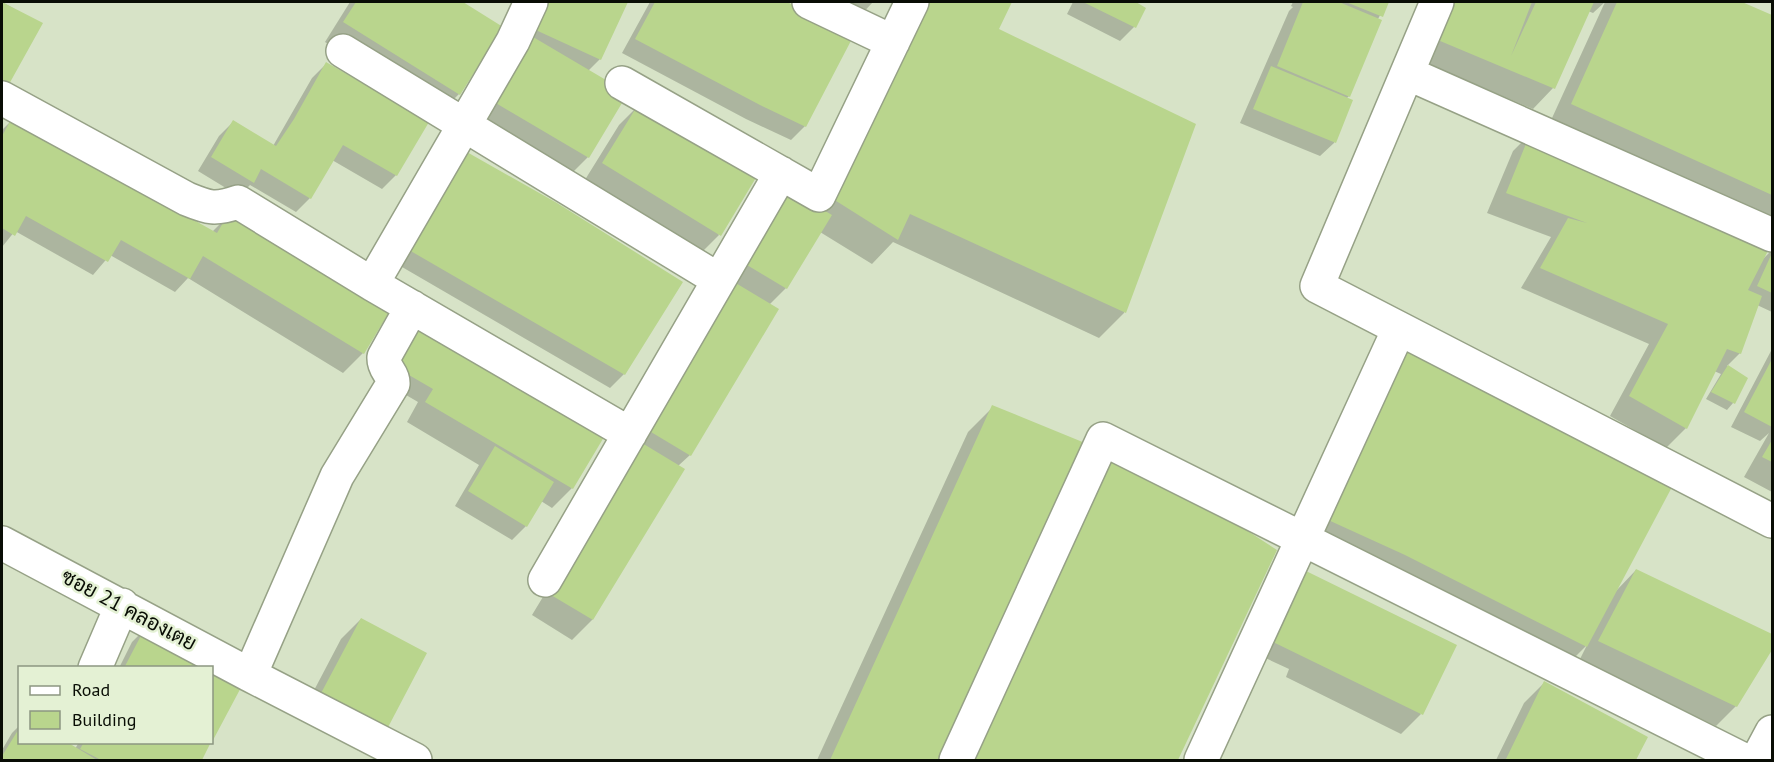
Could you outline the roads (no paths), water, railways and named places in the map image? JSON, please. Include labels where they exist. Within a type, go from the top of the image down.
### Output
[{"type":"street","points":[[372,284],[513,41],[531,2]]},
{"type":"street","points":[[808,2],[893,42]]},
{"type":"street","points":[[622,83],[819,195],[912,2]]},
{"type":"street","points":[[1437,2],[1317,286],[1773,521]]},
{"type":"street","points":[[343,51],[719,280]]},
{"type":"street","points":[[1407,73],[1773,235]]},
{"type":"street","points":[[2,98],[187,200],[210,209],[222,208],[238,202],[372,284],[630,434]]},
{"type":"street","points":[[545,580],[781,173]]},
{"type":"street","points":[[250,675],[337,476],[393,384],[393,378],[383,363],[384,357],[412,307]]},
{"type":"street","points":[[1201,760],[1399,329]]},
{"type":"street","points":[[956,760],[1103,439],[1744,760]]},
{"type":"street","name":"ซอย 21 คลองเตย","points":[[2,543],[416,760]]},
{"type":"street","points":[[96,666],[122,605]]},
{"type":"street","points":[[1757,760],[1773,732]]}]
